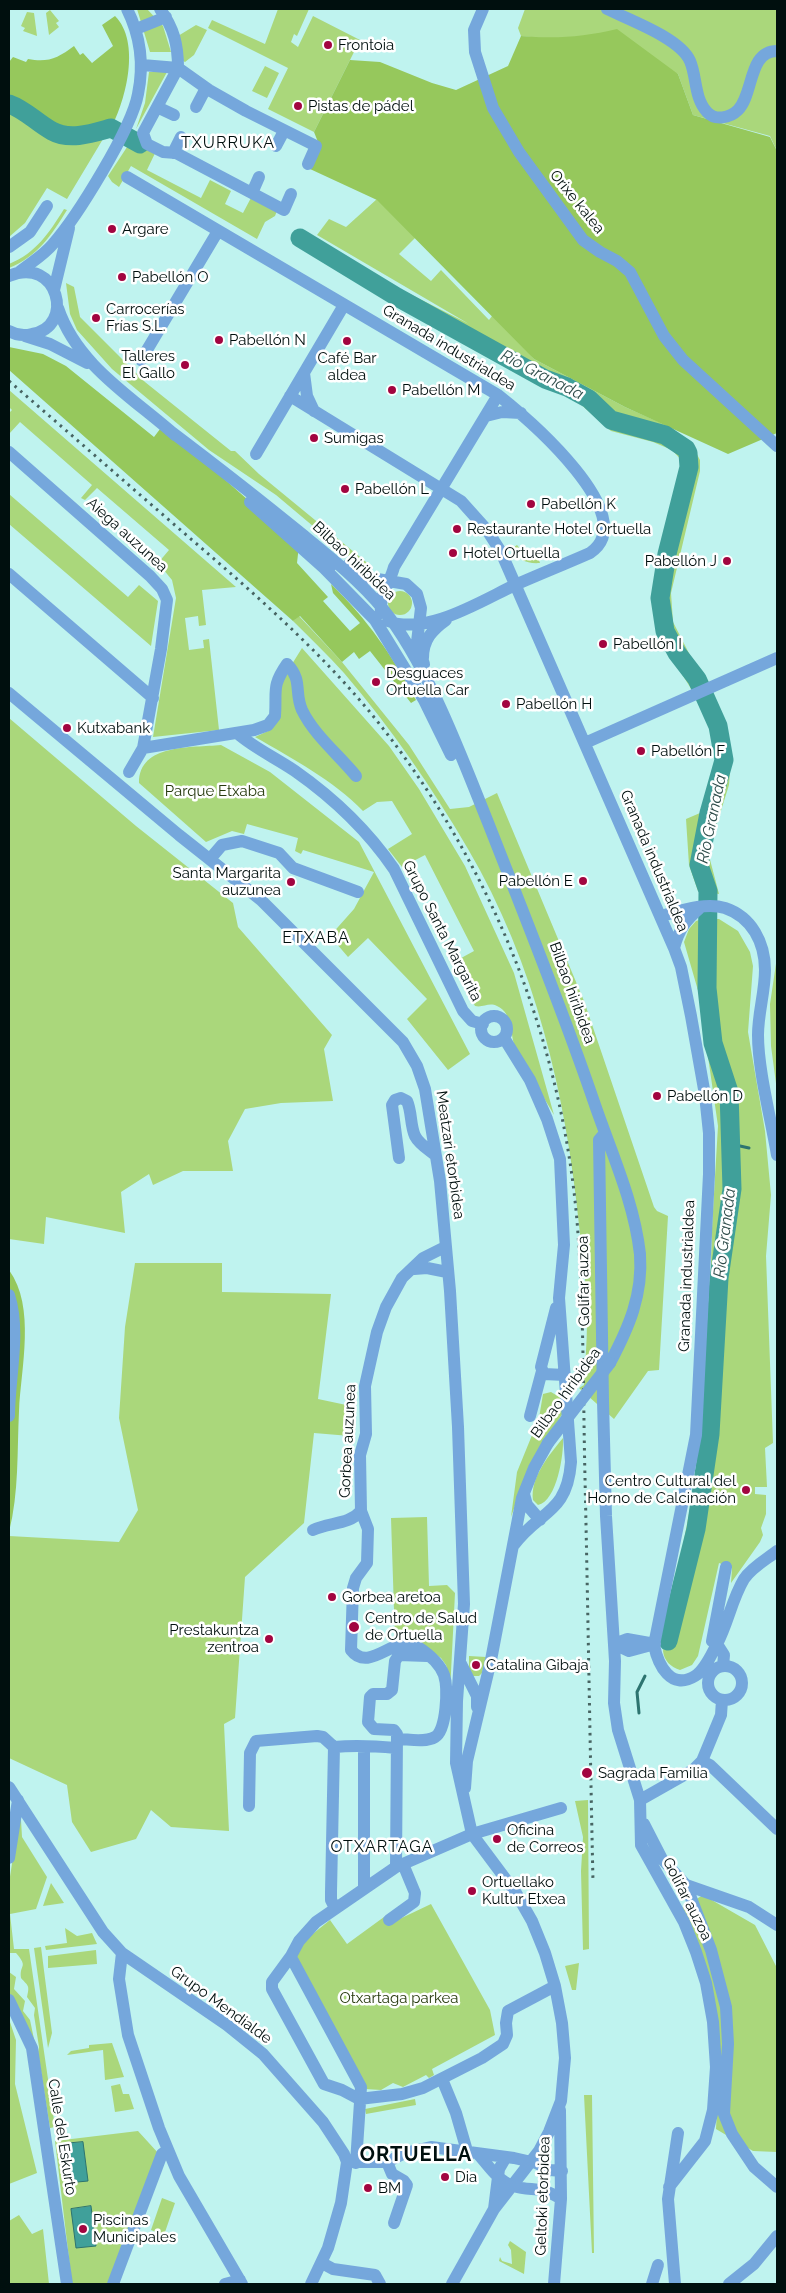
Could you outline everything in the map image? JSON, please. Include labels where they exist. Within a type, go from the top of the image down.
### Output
[{"type":"street","points":[[13,274],[41,256],[73,216],[100,172],[133,110],[138,97],[142,65],[136,29],[127,9]]},
{"type":"street","name":"Orixe kalea","points":[[483,9],[474,30],[475,52],[493,108],[519,152],[583,240],[617,261],[630,272],[664,336],[683,360],[777,446]]},
{"type":"street","points":[[607,9],[666,39],[683,51],[693,70],[699,100],[711,116],[723,118],[736,112],[744,101],[755,68],[761,57],[770,51],[777,51]]},
{"type":"street","points":[[136,29],[163,13],[175,36],[178,50],[178,68],[143,133],[148,144],[163,152],[173,153],[284,210],[291,194]]},
{"type":"street","points":[[142,65],[178,68],[206,88],[284,131],[316,146],[308,164]]},
{"type":"street","points":[[196,107],[206,88]]},
{"type":"street","points":[[157,107],[174,115]]},
{"type":"street","points":[[276,146],[284,131]]},
{"type":"street","points":[[173,153],[181,137]]},
{"type":"street","name":"Granada industrialdea","points":[[127,177],[498,395],[521,412],[576,470],[603,512],[605,520],[604,533],[598,548],[454,614]]},
{"type":"street","points":[[252,193],[259,177]]},
{"type":"street","points":[[9,246],[30,232],[48,206]]},
{"type":"street","points":[[73,216],[64,241],[54,290],[58,308],[72,340],[95,368]]},
{"type":"street","points":[[141,360],[218,231]]},
{"type":"street","points":[[13,274],[27,272],[40,275],[54,290]]},
{"type":"street","points":[[256,454],[344,305]]},
{"type":"street","points":[[24,335],[35,334],[44,329],[55,317],[58,308]]},
{"type":"street","points":[[9,331],[50,344],[95,368]]},
{"type":"street","name":"Bilbao hiribidea","points":[[95,368],[169,430],[306,551],[375,620],[424,700],[519,900]]},
{"type":"street","points":[[304,373],[307,396],[314,411]]},
{"type":"street","points":[[424,700],[422,687],[385,616],[382,595],[391,582],[397,562],[498,395]]},
{"type":"street","name":"Granada industrialdea","points":[[290,396],[462,501],[487,530],[500,552],[515,585],[661,916],[681,967],[704,1095],[709,1133],[709,1174],[696,1435],[657,1630],[655,1644],[660,1666]]},
{"type":"street","points":[[486,416],[502,412],[521,412]]},
{"type":"street","name":"Bilbao hiribidea","points":[[169,430],[257,497],[331,558],[385,616],[423,674],[464,762],[563,1010],[634,1217],[640,1255],[637,1302],[629,1327],[610,1363],[548,1443],[534,1468],[524,1494],[486,1679],[467,1746],[464,1801]]},
{"type":"street","name":"Aiega auzunea","points":[[9,452],[150,576],[165,594],[167,600],[161,649],[143,748],[137,762],[122,778]]},
{"type":"street","points":[[257,497],[271,502],[366,577],[406,584],[417,594],[421,608],[417,642],[424,663],[462,743],[464,762]]},
{"type":"street","points":[[306,551],[326,563],[385,616],[404,626],[454,614]]},
{"type":"street","points":[[366,577],[380,576],[397,562]]},
{"type":"street","points":[[9,574],[153,698]]},
{"type":"street","points":[[424,663],[424,647],[430,635],[436,627],[454,614]]},
{"type":"street","points":[[585,743],[777,658]]},
{"type":"street","points":[[143,748],[237,733],[261,728],[273,721],[276,707],[274,689],[278,676],[287,664],[298,682],[299,703],[306,716],[356,776]]},
{"type":"street","points":[[9,693],[100,770],[122,778]]},
{"type":"street","name":"Grupo Santa Margarita","points":[[237,733],[318,789],[383,854],[394,869],[463,1011],[472,1021],[482,1024]]},
{"type":"street","name":"Meatzari etorbidea","points":[[122,778],[130,796],[261,900],[403,1042],[426,1088],[440,1181],[458,1427],[463,1594],[460,1662],[451,1702]]},
{"type":"street","points":[[210,859],[222,845],[242,841],[279,853],[293,868],[358,892]]},
{"type":"street","points":[[674,948],[678,932],[686,920],[701,908]]},
{"type":"street","points":[[661,916],[701,908],[724,908],[737,914],[750,925],[760,939],[765,954],[764,992],[758,1035],[777,1155]]},
{"type":"street","points":[[490,1017],[502,1019],[507,1030],[504,1038],[497,1042],[489,1041],[482,1032],[482,1024],[490,1017]]},
{"type":"street","points":[[504,1038],[530,1080],[547,1119],[560,1159],[564,1245],[559,1298],[530,1416]]},
{"type":"street","points":[[399,1158],[392,1105],[395,1100],[401,1098],[407,1101],[409,1106],[414,1135],[435,1155]]},
{"type":"street","name":"Golifar auzoa","points":[[605,1133],[599,1140],[600,1254],[606,1516],[615,1661],[614,1703],[618,1730],[640,1800],[642,1845],[684,1922],[706,1983],[713,2022],[716,2067],[713,2110],[705,2141],[669,2187]]},
{"type":"street","name":"Gorbea auzunea","points":[[427,1656],[417,1645],[405,1643],[370,1657],[360,1657],[351,1650],[353,1588],[356,1578],[366,1563],[368,1529],[361,1511],[360,1455],[366,1434],[365,1386],[377,1332],[386,1306],[402,1278],[414,1269],[423,1258],[445,1247]]},
{"type":"street","points":[[414,1269],[427,1268],[447,1272]]},
{"type":"street","points":[[9,1295],[12,1304],[14,1344],[9,1416]]},
{"type":"street","points":[[513,1546],[561,1500],[570,1484],[572,1462],[559,1298]]},
{"type":"street","points":[[542,1371],[548,1375],[565,1375]]},
{"type":"street","points":[[524,1494],[528,1505],[540,1520]]},
{"type":"street","name":"Gorbea auzunea","points":[[313,1530],[326,1524],[338,1523],[355,1517],[361,1511]]},
{"type":"street","points":[[660,1666],[666,1674],[675,1680],[685,1681],[696,1676],[717,1644],[745,1578],[777,1550]]},
{"type":"street","points":[[723,1666],[724,1655],[717,1644],[712,1641],[726,1567]]},
{"type":"street","name":"Golifar auzoa","points":[[611,1610],[618,1630],[633,1645],[660,1666]]},
{"type":"street","points":[[615,1661],[633,1645],[657,1630]]},
{"type":"street","points":[[614,1644],[655,1644]]},
{"type":"street","points":[[389,1920],[414,1902],[416,1893],[399,1866],[397,1743],[394,1730],[374,1729],[368,1722],[370,1697],[373,1694],[388,1694],[392,1690],[395,1661],[399,1655],[427,1656],[437,1664],[444,1676],[451,1702],[456,1763],[472,1834],[516,1893],[532,1921],[555,1986],[562,2022],[565,2058],[564,2084],[559,2108],[549,2132],[494,2209],[452,2284]]},
{"type":"street","points":[[460,1662],[466,1679],[480,1699]]},
{"type":"street","points":[[723,1666],[732,1667],[738,1672],[742,1685],[737,1695],[728,1700],[722,1700],[713,1695],[708,1683],[711,1673],[723,1666]]},
{"type":"street","points":[[466,1679],[474,1682],[486,1679]]},
{"type":"street","points":[[451,1702],[463,1698],[480,1699]]},
{"type":"street","points":[[640,1800],[693,1770],[702,1761],[721,1715],[722,1700]]},
{"type":"street","points":[[334,1747],[359,1744],[364,1747],[428,1740],[440,1733],[451,1702]]},
{"type":"street","points":[[250,1806],[250,1753],[256,1742],[317,1736],[323,1737],[334,1747],[331,1900],[335,1908]]},
{"type":"street","points":[[364,1747],[364,1888]]},
{"type":"street","points":[[702,1761],[710,1765],[777,1829]]},
{"type":"street","name":"Grupo Mendialde","points":[[9,1787],[96,1924],[122,1953],[227,2025],[263,2054],[323,2122],[352,2163]]},
{"type":"street","points":[[9,1858],[18,1800]]},
{"type":"street","points":[[555,1986],[508,2011],[507,2035],[503,2044],[482,2058],[442,2079],[402,2094],[359,2099],[342,2090],[324,2084],[272,1989],[272,1982],[311,1926],[364,1888],[399,1866],[437,1847],[472,1834],[561,1808]]},
{"type":"street","name":"Golifar auzoa","points":[[642,1822],[662,1859],[686,1885],[711,1950],[726,2006],[728,2044],[724,2114],[732,2134],[754,2167],[777,2187]]},
{"type":"street","name":"Golifar auzoa","points":[[686,1885],[749,1907],[777,1925]]},
{"type":"street","points":[[122,1953],[119,1979],[128,2036],[178,2176],[241,2282],[225,2284]]},
{"type":"street","points":[[291,1956],[361,2087],[352,2163],[322,2263],[311,2284]]},
{"type":"street","name":"Calle del Eskurto","points":[[9,2000],[32,2048],[67,2284]]},
{"type":"street","points":[[442,2079],[473,2153],[512,2186],[537,2188],[562,2199]]},
{"type":"street","name":"Geltoki etorbidea","points":[[554,2284],[562,2199],[556,2171],[559,2108]]},
{"type":"street","points":[[675,2284],[668,2199],[678,2133]]},
{"type":"street","points":[[352,2163],[387,2162],[405,2153],[431,2147],[506,2157],[530,2161],[556,2171],[537,2188]]},
{"type":"street","points":[[113,2284],[162,2154],[168,2150]]},
{"type":"street","points":[[494,2209],[498,2175],[506,2157]]},
{"type":"street","points":[[387,2162],[392,2174],[407,2185],[394,2223]]},
{"type":"street","points":[[729,2284],[760,2258],[777,2236]]},
{"type":"street","points":[[322,2263],[333,2269],[375,2275],[380,2284]]},
{"type":"street","points":[[652,2284],[658,2265]]},
{"type":"green space","points":[[137,9],[147,9],[163,26],[171,52],[150,52]]},
{"type":"green space","points":[[278,9],[309,9],[297,36],[294,34],[291,42],[298,47],[313,16],[360,40],[314,132],[268,109],[288,68],[208,28],[212,20],[265,44]]},
{"type":"green space","points":[[525,9],[777,9],[777,151],[770,136],[693,115],[678,74],[583,37],[551,39],[521,36],[518,28]]},
{"type":"green space","points":[[50,10],[59,21],[56,23],[59,27],[49,35],[46,13]]},
{"type":"green space","points":[[27,12],[34,13],[37,36],[23,31],[25,28],[21,26]]},
{"type":"green space","points":[[115,16],[123,27],[129,55],[126,87],[117,116],[111,128],[74,136],[59,134],[9,104],[9,62],[13,57],[26,62],[28,59],[47,60],[63,54],[74,46],[80,55],[83,53],[92,63],[113,46],[102,25]]},
{"type":"green space","points":[[196,25],[207,30],[194,55],[185,62],[180,59],[178,36]]},
{"type":"green space","points":[[617,29],[678,74],[693,115],[770,137],[777,151],[777,433],[728,454],[625,407],[534,359],[377,200],[310,169],[320,147],[314,132],[350,60],[380,62],[432,83],[456,90],[508,66],[521,36],[569,37]]},
{"type":"green space","points":[[265,66],[279,73],[267,98],[252,91]]},
{"type":"green space","points":[[149,72],[167,72],[136,129],[145,103]]},
{"type":"green space","points":[[9,108],[21,113],[46,132],[65,139],[79,139],[106,134],[67,199],[47,188],[25,223],[9,237]]},
{"type":"green space","points":[[129,144],[142,151],[146,146],[157,149],[147,170],[201,198],[210,180],[231,191],[225,204],[243,213],[253,194],[278,208],[275,216],[265,222],[257,239],[131,166],[119,187],[108,176]]},
{"type":"green space","points":[[377,199],[420,233],[399,254],[431,281],[441,270],[489,320],[495,312],[534,359],[625,407],[672,428],[694,449],[700,460],[700,471],[671,593],[673,622],[720,714],[731,757],[729,785],[708,852],[719,894],[698,891],[689,865],[686,819],[700,813],[718,757],[711,721],[659,637],[653,601],[657,570],[683,473],[683,462],[672,450],[653,442],[611,431],[578,402],[469,343],[300,238],[469,324],[317,235],[329,219],[346,227]]},
{"type":"green space","points":[[64,209],[67,210],[43,244],[28,258],[9,268],[9,264],[27,254],[41,241]]},
{"type":"green space","points":[[66,283],[74,287],[80,317],[145,382],[231,451],[235,451],[259,474],[371,566],[364,569],[276,495],[209,450],[112,369],[77,330],[70,314]]},
{"type":"green space","points":[[9,347],[43,354],[66,366],[154,437],[163,425],[299,545],[297,563],[328,597],[323,601],[350,631],[360,623],[333,593],[331,584],[368,625],[398,668],[416,700],[411,703],[370,651],[359,659],[354,652],[342,662],[300,616],[293,621],[9,370]]},
{"type":"green space","points":[[9,390],[236,587],[202,590],[206,625],[199,626],[198,616],[185,618],[189,650],[204,648],[203,640],[209,639],[219,730],[153,737],[176,598],[172,580],[158,563],[169,550],[97,488],[85,500],[81,498],[92,485],[20,422],[9,434],[9,413],[12,410],[9,407]]},
{"type":"green space","points":[[9,494],[128,597],[139,585],[158,601],[151,646],[9,524]]},
{"type":"green space","points":[[517,545],[522,551],[537,555],[540,563],[531,563],[520,559],[511,549]]},
{"type":"green space","points":[[400,591],[409,594],[412,603],[409,612],[400,615],[391,612],[388,603],[391,594]]},
{"type":"green space","points":[[299,616],[342,662],[409,745],[450,809],[469,807],[497,793],[584,1001],[654,1207],[657,1211],[668,1216],[659,1370],[648,1371],[614,1419],[579,1388],[584,1385],[587,1338],[586,1286],[566,1127],[544,1031],[512,938],[468,849],[425,780],[394,736],[338,666],[293,621]]},
{"type":"green space","points":[[302,648],[389,746],[419,789],[465,866],[514,973],[554,1115],[519,1056],[513,1042],[506,1014],[502,1009],[494,1005],[475,1006],[452,963],[474,951],[425,855],[402,867],[388,849],[412,834],[392,801],[377,802],[363,811],[326,780],[255,737],[268,731],[279,685]]},
{"type":"green space","points":[[9,718],[136,826],[233,903],[238,927],[332,1035],[324,1049],[333,1101],[281,1103],[245,1109],[228,1141],[233,1171],[183,1171],[153,1185],[149,1174],[121,1192],[125,1233],[46,1217],[44,1244],[9,1239]]},
{"type":"green space","name":"Parque Etxaba","points":[[221,745],[270,772],[359,842],[470,1054],[448,1070],[407,1019],[427,999],[368,938],[348,957],[330,936],[354,909],[374,872],[303,850],[301,854],[295,851],[298,838],[247,824],[244,834],[232,831],[206,842],[139,783],[141,770],[157,754],[182,748]]},
{"type":"green space","points":[[719,919],[738,931],[750,952],[753,966],[748,1032],[765,1131],[771,1195],[766,1256],[773,1443],[765,1448],[767,1487],[755,1487],[755,1494],[766,1495],[766,1514],[761,1528],[763,1535],[731,1583],[732,1568],[719,1563],[698,1656],[692,1665],[680,1670],[668,1663],[663,1651],[704,1434],[718,1126],[699,994],[684,942],[689,929],[696,921]]},
{"type":"green space","points":[[777,957],[777,1091],[771,1046],[770,1004]]},
{"type":"green space","points":[[135,1263],[222,1263],[222,1292],[331,1294],[318,1399],[351,1406],[350,1436],[314,1433],[304,1523],[245,1577],[235,1718],[224,1724],[229,1831],[171,1827],[151,1810],[136,1839],[91,1852],[72,1822],[67,1785],[9,1758],[9,1536],[119,1542],[138,1510],[119,1418],[125,1327]]},
{"type":"green space","points":[[9,1270],[17,1285],[22,1302],[25,1338],[19,1411],[16,1487],[9,1532]]},
{"type":"green space","points":[[551,1392],[561,1398],[563,1413],[529,1466],[511,1517],[517,1472],[539,1418],[543,1394]]},
{"type":"green space","points":[[563,1438],[561,1465],[555,1486],[545,1502],[538,1505],[533,1500],[533,1491],[538,1474],[552,1451]]},
{"type":"green space","points":[[427,1517],[429,1586],[447,1585],[455,1593],[450,1692],[449,1675],[446,1665],[441,1658],[416,1642],[395,1641],[391,1518]]},
{"type":"green space","points":[[469,1656],[486,1657],[482,1673],[479,1676],[472,1676],[469,1668]]},
{"type":"green space","points":[[588,1800],[589,1949],[583,1950],[581,1871],[583,1837],[575,1801]]},
{"type":"green space","points":[[19,1819],[21,1820],[22,1837],[47,1877],[36,1909],[10,1914],[14,1949],[29,1949],[55,2127],[50,2128],[38,2052],[35,2008],[27,1997],[28,1986],[21,1978],[22,1961],[16,1953],[9,1953],[9,1883]]},
{"type":"green space","points":[[51,1883],[64,1903],[43,1906]]},
{"type":"green space","points":[[703,1895],[755,1925],[777,1968],[777,2152],[753,2151],[716,2129],[720,2051],[682,1908]]},
{"type":"green space","name":"Otxartaga parkea","points":[[431,1904],[490,2010],[495,2035],[432,2069],[434,2075],[429,2078],[426,2075],[403,2087],[393,2083],[381,2090],[365,2089],[295,1961],[299,1945],[330,1920],[347,1944],[384,1917],[389,1924]]},
{"type":"green space","points":[[65,1928],[77,1936],[92,1933],[97,1944],[46,1950],[45,1946],[67,1943]]},
{"type":"green space","points":[[41,1947],[52,2033],[48,2048],[34,1948]]},
{"type":"green space","points":[[96,1950],[97,1964],[48,1968],[48,1956]]},
{"type":"green space","points":[[579,1963],[576,1990],[572,1990],[565,1966]]},
{"type":"green space","points":[[9,1972],[16,1977],[14,1989],[25,2001],[23,2011],[30,2020],[35,2044],[9,1993]]},
{"type":"green space","points":[[9,2019],[16,2040],[15,2084],[37,2173],[9,2184]]},
{"type":"green space","points":[[112,2043],[124,2077],[105,2080],[103,2050],[67,2055],[71,2051],[89,2048],[89,2045]]},
{"type":"green space","points":[[120,2084],[123,2094],[129,2094],[134,2109],[115,2112],[111,2086]]},
{"type":"green space","points":[[584,2095],[592,2095],[594,2253],[592,2253]]},
{"type":"green space","points":[[415,2099],[416,2105],[366,2114],[365,2109]]},
{"type":"green space","points":[[138,2131],[159,2154],[109,2284],[72,2284],[55,2141]]},
{"type":"green space","points":[[162,2198],[175,2203],[164,2235],[151,2230]]},
{"type":"green space","points":[[19,2215],[32,2234],[43,2229],[49,2284],[9,2284],[9,2221]]},
{"type":"green space","points":[[510,2241],[526,2252],[524,2274],[499,2261],[500,2257],[502,2261],[512,2264],[511,2250],[508,2245]]},
{"type":"water","points":[[83,2142],[88,2181],[67,2183],[62,2144]]},
{"type":"water","points":[[91,2206],[96,2246],[76,2248],[71,2209]]},
{"type":"waterway","name":"Río Granada","points":[[9,104],[59,134],[74,136],[111,128],[140,144]]},
{"type":"waterway","name":"Río Granada","points":[[300,238],[397,297],[545,379],[567,387],[589,399],[611,420],[665,435],[686,449],[688,453],[689,467],[667,554],[660,598],[665,631],[677,653],[697,679],[718,726],[724,760],[709,813],[699,865],[708,891],[707,988],[713,1043],[729,1092],[732,1189],[719,1278],[710,1434],[696,1529],[668,1641]]},
{"type":"waterway","points":[[731,1144],[749,1148]]},
{"type":"waterway","points":[[639,1713],[637,1692],[645,1676]]},
{"type":"railway","points":[[9,381],[257,597],[303,640],[348,687],[369,711],[411,767],[449,825],[482,887],[511,950],[535,1016],[554,1083],[568,1152],[577,1221],[583,1349],[593,1882]]},
{"type":"place","name":"Frontoia","points":[[328,45]]},
{"type":"place","name":"Pistas de pádel","points":[[298,106]]},
{"type":"place","name":"Argare","points":[[112,229]]},
{"type":"place","name":"Pabellón O","points":[[122,277]]},
{"type":"place","name":"Carrocerías Frías S.L.","points":[[96,318]]},
{"type":"place","name":"Pabellón N","points":[[219,340]]},
{"type":"place","name":"Café Bar aldea","points":[[347,341]]},
{"type":"place","name":"Talleres El Gallo","points":[[185,365]]},
{"type":"place","name":"Pabellón M","points":[[392,390]]},
{"type":"place","name":"Sumigas","points":[[314,438]]},
{"type":"place","name":"Pabellón L","points":[[345,489]]},
{"type":"place","name":"Pabellón K","points":[[531,504]]},
{"type":"place","name":"Restaurante Hotel Ortuella","points":[[457,529]]},
{"type":"place","name":"Hotel Ortuella","points":[[453,553]]},
{"type":"place","name":"Pabellón J","points":[[727,561]]},
{"type":"place","name":"Pabellón I","points":[[603,644]]},
{"type":"place","name":"Desguaces Ortuella Car","points":[[376,682]]},
{"type":"place","name":"Pabellón H","points":[[506,704]]},
{"type":"place","name":"Kutxabank","points":[[67,728]]},
{"type":"place","name":"Pabellón F","points":[[641,751]]},
{"type":"place","name":"Pabellón E","points":[[583,881]]},
{"type":"place","name":"Santa Margarita auzunea","points":[[291,882]]},
{"type":"place","name":"Pabellón D","points":[[657,1096]]},
{"type":"place","name":"Centro Cultural del Horno de Calcinación","points":[[746,1490]]},
{"type":"place","name":"Gorbea aretoa","points":[[332,1597]]},
{"type":"place","name":"Centro de Salud de Ortuella","points":[[354,1627]]},
{"type":"place","name":"Prestakuntza zentroa","points":[[269,1639]]},
{"type":"place","name":"Catalina Gibaja","points":[[476,1665]]},
{"type":"place","name":"Sagrada Familia","points":[[587,1773]]},
{"type":"place","name":"Oficina de Correos","points":[[497,1839]]},
{"type":"place","name":"Ortuellako Kultur Etxea","points":[[472,1891]]},
{"type":"place","name":"Dia","points":[[445,2177]]},
{"type":"place","name":"BM","points":[[368,2188]]},
{"type":"place","name":"Piscinas Municipales","points":[[83,2229]]},
{"type":"district","name":"TXURRUKA","points":[[228,143]]},
{"type":"district","name":"ETXABA","points":[[316,938]]},
{"type":"district","name":"OTXARTAGA","points":[[382,1847]]},
{"type":"district","name":"ORTUELLA","points":[[416,2155]]}]
